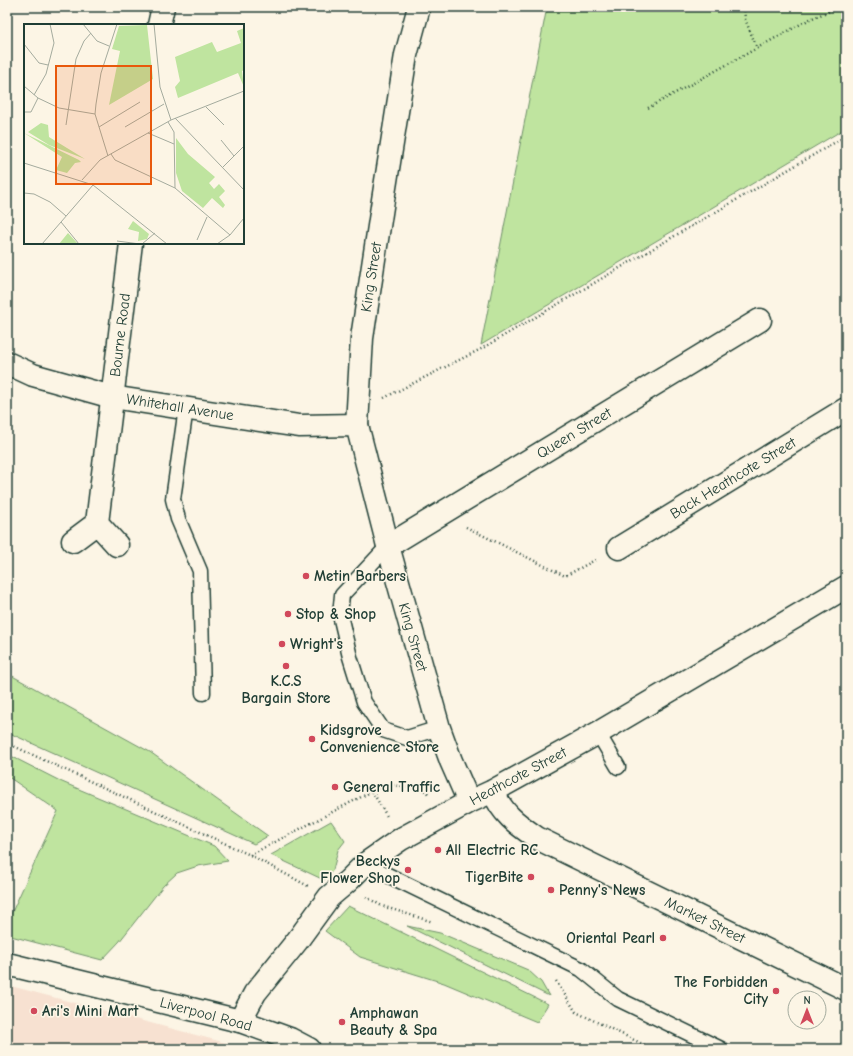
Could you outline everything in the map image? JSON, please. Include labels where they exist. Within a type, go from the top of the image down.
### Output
[{"type":"street","points":[[159,24],[163,7]]},
{"type":"street","name":"King Street","points":[[419,7],[406,55],[362,338],[358,418],[388,546],[439,728],[451,761],[469,802]]},
{"type":"street","name":"Bourne Road","points":[[96,523],[131,244]]},
{"type":"street","name":"Queen Street","points":[[388,546],[760,320]]},
{"type":"street","name":"Whitehall Avenue","points":[[7,363],[33,375],[112,397],[299,426],[358,418]]},
{"type":"street","name":"Back Heathcote Street","points":[[619,548],[846,409]]},
{"type":"street","points":[[74,540],[96,523],[117,545]]},
{"type":"street","name":"Heathcote Street","points":[[240,1021],[255,993],[297,941],[329,897],[365,864],[401,839],[598,733],[841,594]]},
{"type":"street","name":"Market Street","points":[[493,790],[499,805],[507,814],[516,823],[537,838],[846,989]]},
{"type":"street","name":"Liverpool Road","points":[[7,964],[240,1021],[290,1039],[309,1049]]},
{"type":"lane","points":[[186,408],[173,499],[178,518],[200,571],[203,693]]},
{"type":"lane","points":[[388,546],[342,595],[340,615],[350,657],[364,702],[383,730],[407,738],[439,728]]},
{"type":"lane","points":[[598,733],[618,767]]},
{"type":"lane","points":[[365,864],[581,969],[618,999],[721,1049]]},
{"type":"path","points":[[744,7],[745,19],[758,48]]},
{"type":"path","points":[[648,108],[810,19],[840,7]]},
{"type":"path","points":[[358,418],[481,350],[846,136]]},
{"type":"path","points":[[440,514],[565,576],[619,548]]},
{"type":"path","points":[[7,743],[250,855],[329,897]]},
{"type":"path","points":[[250,855],[386,784],[426,790]]},
{"type":"path","points":[[372,791],[401,839]]},
{"type":"shaded area","points":[[7,985],[211,1039],[248,1049],[7,1049]]},
{"type":"green space","points":[[547,7],[846,7],[846,128],[481,345]]},
{"type":"green space","points":[[7,673],[150,752],[268,836],[254,844],[7,732]]},
{"type":"green space","points":[[7,754],[62,782],[214,846],[228,861],[198,866],[177,873],[163,886],[119,942],[102,960],[7,935],[7,923],[58,811],[7,776]]},
{"type":"green space","points":[[331,821],[345,841],[338,850],[333,870],[324,880],[271,855]]},
{"type":"green space","points":[[348,906],[548,1004],[537,1022],[444,983],[360,957],[325,931]]},
{"type":"green space","points":[[407,926],[440,933],[528,970],[541,982],[549,996]]},
{"type":"place","name":"Metin Barbers","points":[[306,576]]},
{"type":"place","name":"Stop & Shop","points":[[288,614]]},
{"type":"place","name":"Wright's","points":[[282,644]]},
{"type":"place","name":"K.C.S Bargain Store","points":[[286,666]]},
{"type":"place","name":"Kidsgrove Convenience Store","points":[[312,739]]},
{"type":"place","name":"General Traffic","points":[[335,787]]},
{"type":"place","name":"All Electric RC","points":[[438,850]]},
{"type":"place","name":"Beckys Flower Shop","points":[[408,870]]},
{"type":"place","name":"TigerBite","points":[[531,877]]},
{"type":"place","name":"Penny's News","points":[[551,890]]},
{"type":"place","name":"Oriental Pearl","points":[[663,938]]},
{"type":"place","name":"The Forbidden City","points":[[776,991]]},
{"type":"place","name":"Ari's Mini Mart","points":[[34,1011]]},
{"type":"place","name":"Amphawan Beauty & Spa","points":[[342,1022]]}]
